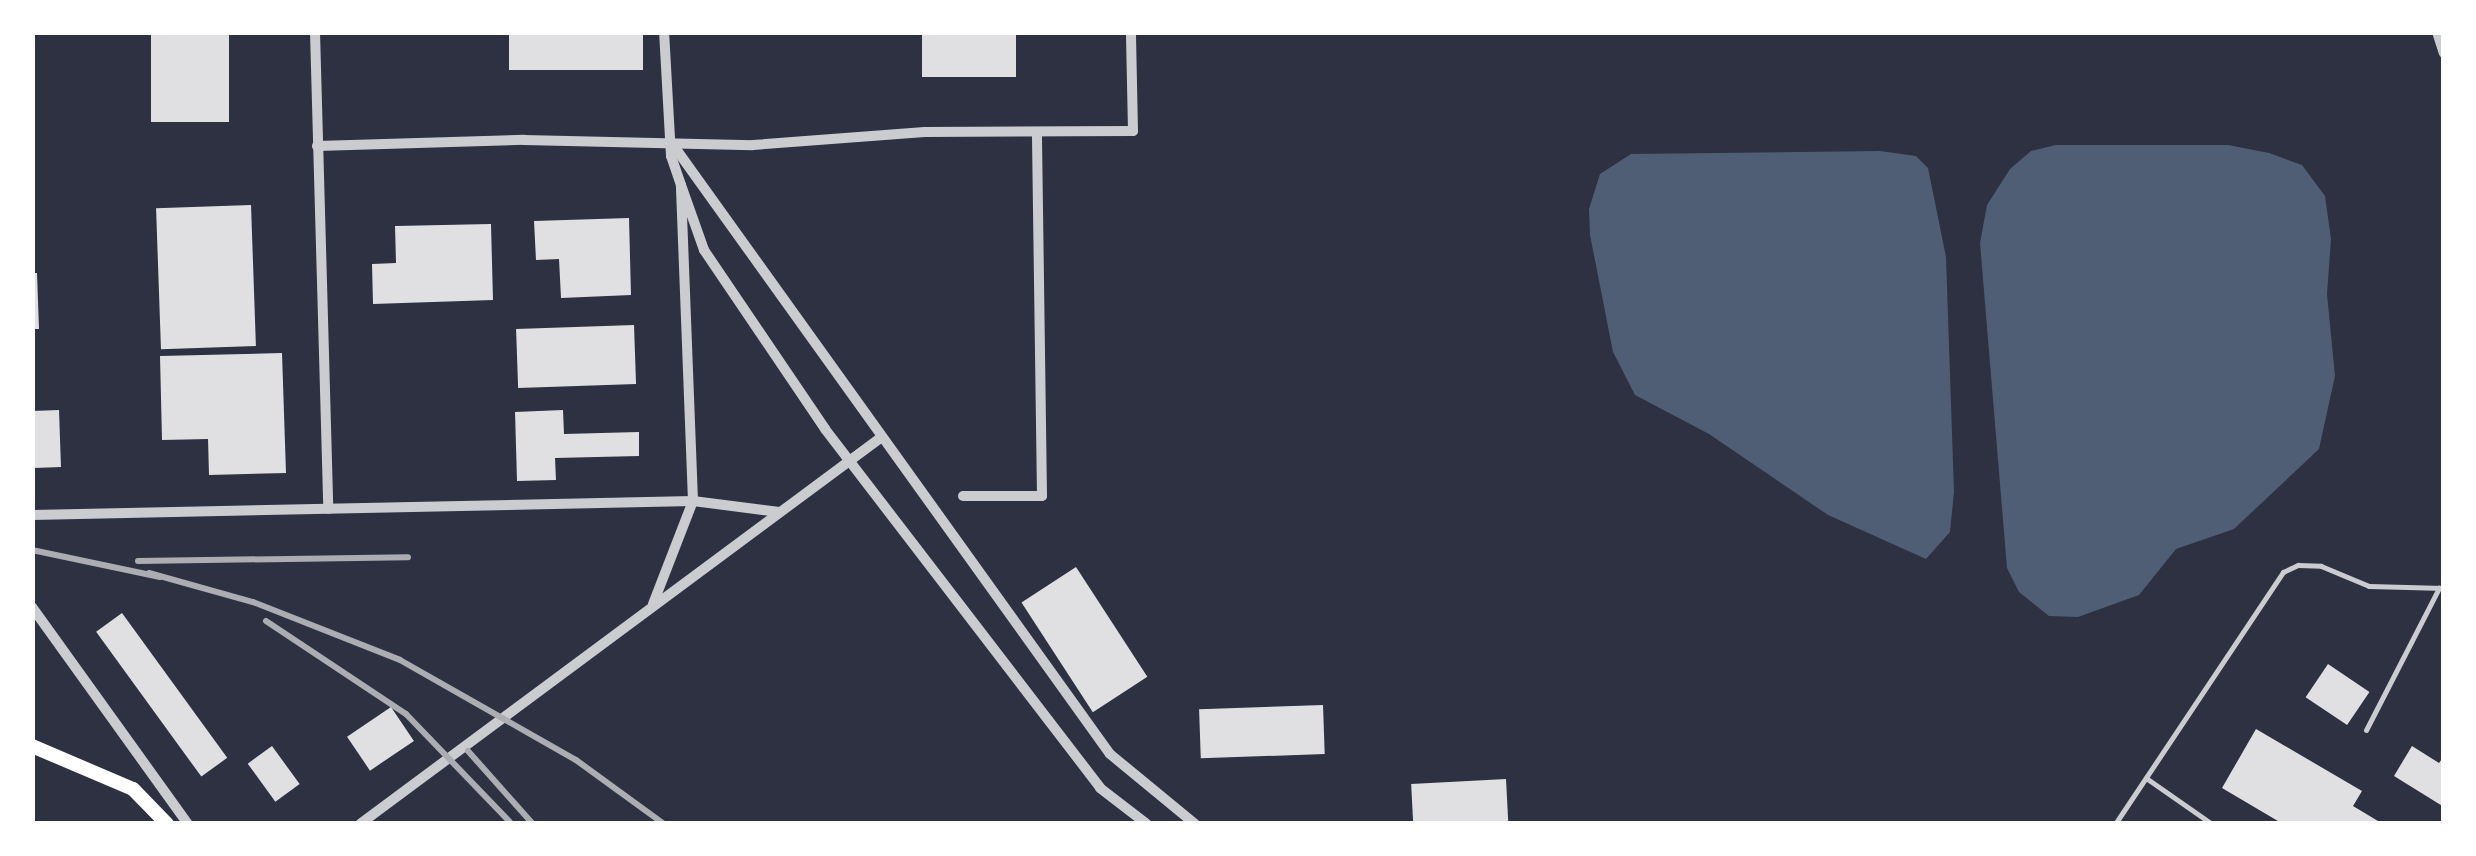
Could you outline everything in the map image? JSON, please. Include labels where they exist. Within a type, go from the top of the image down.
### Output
[{"type":"main road","points":[[32,746],[133,788],[167,824]]},
{"type":"street","points":[[315,32],[328,509]]},
{"type":"street","points":[[664,32],[671,142],[681,185],[704,250],[850,462],[1100,788],[1147,824]]},
{"type":"street","points":[[317,146],[1133,131],[1130,32]]},
{"type":"street","points":[[2436,32],[2444,53]]},
{"type":"street","points":[[963,496],[1042,496],[1037,134]]},
{"type":"street","points":[[671,142],[879,439],[1110,754],[1195,824]]},
{"type":"street","points":[[652,605],[693,501],[681,185]]},
{"type":"street","points":[[360,824],[879,439]]},
{"type":"street","points":[[32,515],[693,501],[779,512]]},
{"type":"street","points":[[32,606],[188,824]]},
{"type":"lane","points":[[2115,824],[2283,572],[2298,565],[2321,566],[2370,586],[2441,588],[2366,730]]},
{"type":"lane","points":[[2146,778],[2212,824]]},
{"type":"water","points":[[2056,145],[2228,145],[2269,153],[2302,165],[2325,196],[2331,239],[2327,294],[2335,376],[2319,449],[2234,529],[2176,549],[2139,595],[2078,617],[2049,616],[2019,592],[2007,568],[1980,243],[1987,205],[2010,169],[2031,151]]},
{"type":"water","points":[[1880,151],[1916,156],[1928,168],[1946,257],[1954,492],[1950,532],[1926,559],[1828,515],[1709,434],[1635,395],[1613,352],[1590,235],[1589,209],[1600,174],[1631,154]]},
{"type":"building","points":[[151,32],[229,32],[229,122],[151,122]]},
{"type":"building","points":[[509,32],[643,32],[643,70],[509,70]]},
{"type":"building","points":[[922,32],[1016,32],[1016,77],[922,77]]},
{"type":"building","points":[[251,205],[256,346],[161,349],[156,208]]},
{"type":"building","points":[[629,218],[631,295],[561,298],[559,259],[536,260],[534,221]]},
{"type":"building","points":[[491,224],[493,300],[373,304],[372,264],[396,263],[395,226]]},
{"type":"building","points":[[32,273],[37,273],[39,329],[32,329]]},
{"type":"building","points":[[634,325],[636,384],[518,388],[516,329]]},
{"type":"building","points":[[282,353],[286,473],[209,475],[208,439],[162,440],[160,356]]},
{"type":"building","points":[[59,410],[61,467],[34,468],[32,411]]},
{"type":"building","points":[[563,410],[564,434],[639,432],[639,456],[555,458],[556,480],[517,481],[515,412]]},
{"type":"building","points":[[1076,567],[1147,677],[1093,712],[1021,602]]},
{"type":"building","points":[[122,613],[227,758],[201,777],[96,632]]},
{"type":"building","points":[[2328,664],[2369,692],[2347,725],[2306,697]]},
{"type":"building","points":[[1323,705],[1325,754],[1201,758],[1199,709]]},
{"type":"building","points":[[391,707],[414,741],[370,771],[347,737]]},
{"type":"building","points":[[2256,729],[2362,791],[2353,806],[2383,824],[2283,824],[2222,788]]},
{"type":"building","points":[[272,746],[300,784],[275,802],[248,764]]},
{"type":"building","points":[[2412,746],[2439,763],[2444,756],[2444,807],[2394,776]]},
{"type":"building","points":[[1506,779],[1508,824],[1413,824],[1411,784]]},
{"type":"railway","points":[[32,550],[160,577]]},
{"type":"railway","points":[[138,561],[408,557]]},
{"type":"railway","points":[[149,573],[253,602],[400,660],[576,760],[664,824]]},
{"type":"railway","points":[[266,621],[406,714],[512,824]]},
{"type":"railway","points":[[468,751],[533,824]]}]
